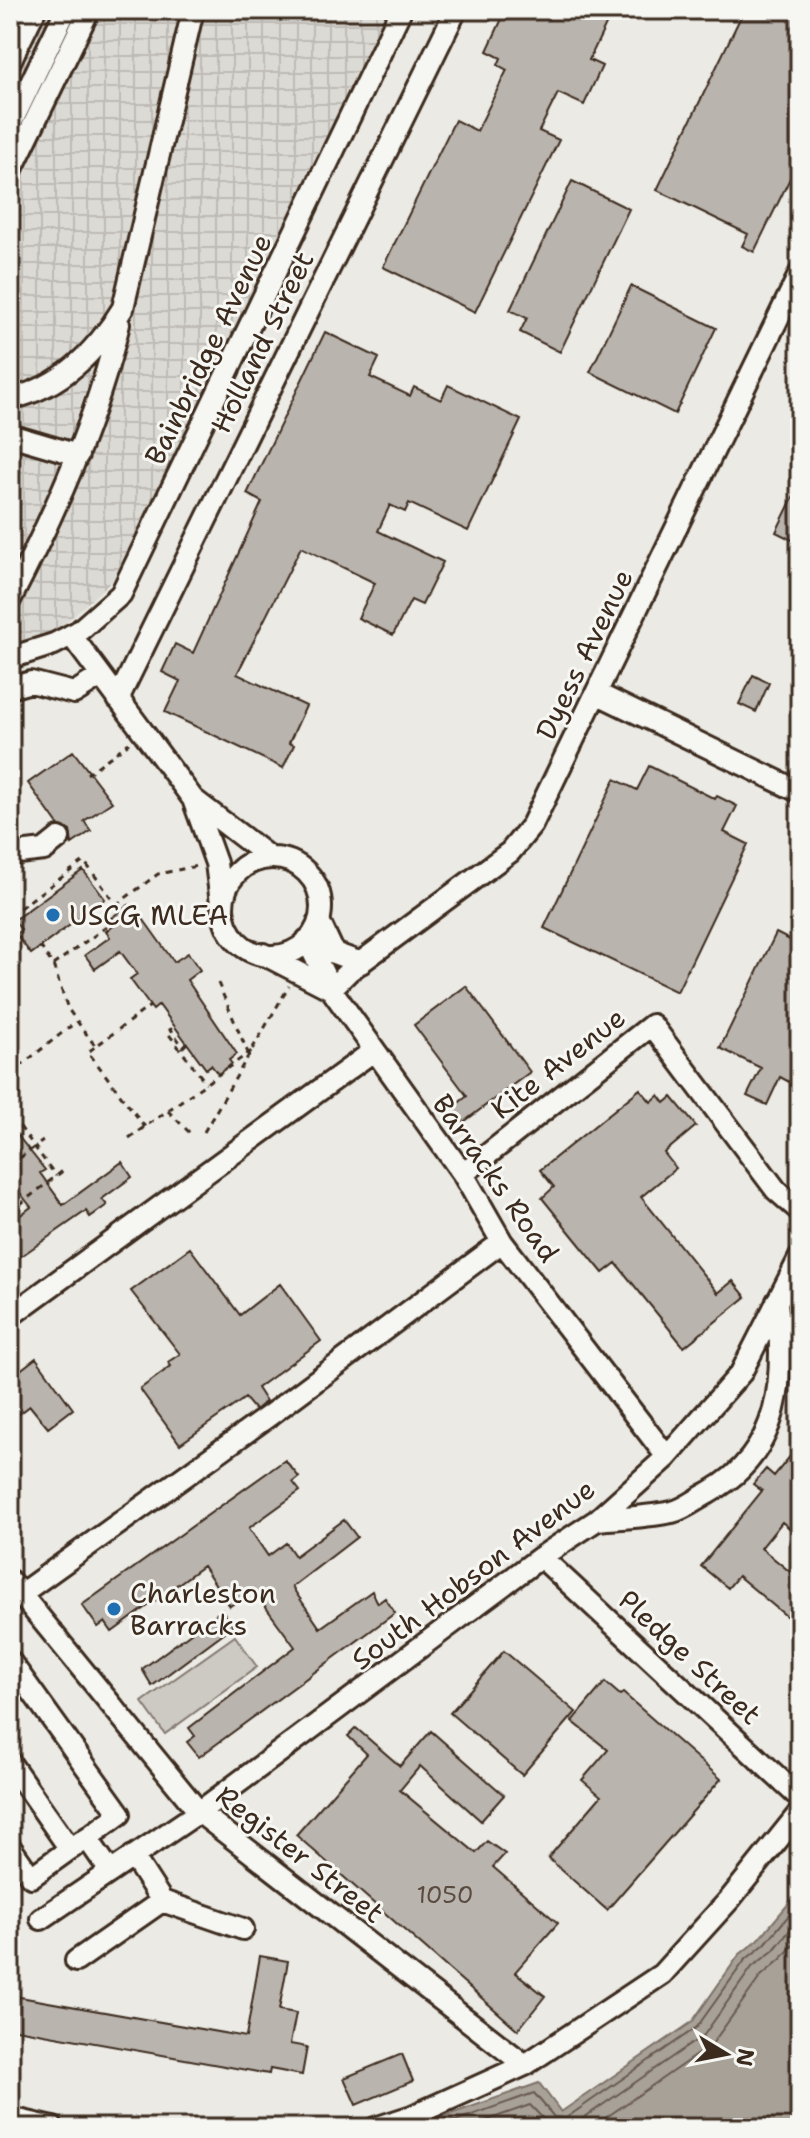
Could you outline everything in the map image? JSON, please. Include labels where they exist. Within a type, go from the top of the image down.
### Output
[{"type":"street","points":[[10,27],[18,10]]},
{"type":"street","points":[[10,61],[35,10]]},
{"type":"street","points":[[10,96],[52,10]]},
{"type":"street","points":[[10,126],[66,10]]},
{"type":"street","points":[[10,173],[89,10]]},
{"type":"street","points":[[10,600],[48,527],[78,455],[109,365],[193,10]]},
{"type":"street","name":"Bainbridge Avenue","points":[[10,658],[71,635],[121,594],[401,10]]},
{"type":"street","name":"Holland Street","points":[[118,699],[456,10]]},
{"type":"street","name":"Dyess Avenue","points":[[331,989],[361,963],[510,852],[532,825],[800,273]]},
{"type":"street","points":[[10,399],[30,395],[74,369],[97,348],[123,308]]},
{"type":"street","points":[[10,435],[78,455]]},
{"type":"street","points":[[71,635],[193,799],[270,858]]},
{"type":"street","points":[[10,688],[31,682],[74,693],[101,676]]},
{"type":"street","points":[[596,693],[800,792]]},
{"type":"street","points":[[193,799],[216,863],[224,914],[240,944],[263,954],[287,954],[307,940],[319,921],[321,905],[311,877],[285,860],[270,858],[241,869],[230,882],[224,898],[224,914]]},
{"type":"street","points":[[10,854],[44,850],[59,838]]},
{"type":"street","points":[[319,921],[334,953],[361,963]]},
{"type":"street","points":[[307,940],[331,989]]},
{"type":"street","name":"Barracks Road","points":[[263,954],[331,989],[372,1052],[463,1174],[502,1242],[667,1457]]},
{"type":"street","name":"Kite Avenue","points":[[463,1174],[652,1025],[776,1190],[800,1211]]},
{"type":"street","points":[[10,1316],[372,1052]]},
{"type":"street","points":[[13,1592],[270,1415],[502,1242]]},
{"type":"street","name":"South Hobson Avenue","points":[[41,1919],[199,1812],[541,1557],[597,1520],[667,1457],[741,1373],[800,1257]]},
{"type":"street","points":[[597,1520],[675,1511],[728,1482],[751,1459],[764,1438],[778,1398],[783,1355],[777,1301]]},
{"type":"street","name":"Pledge Street","points":[[541,1557],[800,1798]]},
{"type":"street","name":"Register Street","points":[[13,1592],[199,1812],[525,2065]]},
{"type":"street","points":[[10,1661],[120,1814],[31,1877],[10,1847]]},
{"type":"street","points":[[10,1763],[78,1844],[110,1871]]},
{"type":"street","points":[[375,2128],[412,2116],[525,2065],[662,1974],[730,1899],[800,1812]]},
{"type":"street","points":[[133,1856],[162,1901],[243,1929]]},
{"type":"street","points":[[76,1961],[162,1901]]},
{"type":"street","points":[[10,2118],[53,2128]]},
{"type":"path","points":[[87,774],[132,741]]},
{"type":"path","points":[[10,915],[84,861],[121,911]]},
{"type":"path","points":[[116,905],[158,874],[208,864]]},
{"type":"path","points":[[53,965],[109,925],[111,928]]},
{"type":"path","points":[[40,946],[53,965],[68,1009],[96,1047]]},
{"type":"path","points":[[204,1132],[255,1049],[294,976]]},
{"type":"path","points":[[218,983],[248,1054]]},
{"type":"path","points":[[145,1127],[88,1052],[150,1006]]},
{"type":"path","points":[[10,1074],[76,1021]]},
{"type":"path","points":[[187,1043],[183,1047],[171,1029],[167,1032],[206,1083]]},
{"type":"path","points":[[129,1138],[255,1049]]},
{"type":"path","points":[[168,1111],[191,1134]]},
{"type":"path","points":[[10,1134],[20,1127],[56,1176]]},
{"type":"path","points":[[10,1165],[43,1141]]},
{"type":"path","points":[[10,1212],[64,1170]]},
{"type":"path","points":[[10,1190],[21,1204]]},
{"type":"path","points":[[10,1270],[17,1265],[10,1256],[16,1252]]},
{"type":"path","points":[[541,2120],[545,2128]]},
{"type":"shaded area","points":[[10,10],[391,10],[113,580],[63,625],[10,654]]},
{"type":"shaded area","points":[[235,1636],[257,1667],[165,1734],[142,1702]]},
{"type":"water","points":[[800,1890],[800,2128],[411,2128],[539,2083],[561,2112],[692,2022],[739,1955],[759,1939]]},
{"type":"building","points":[[506,10],[613,10],[589,60],[602,66],[584,105],[558,93],[539,131],[559,140],[475,312],[383,267],[455,120],[477,131],[507,70],[498,65],[501,58],[487,51]]},
{"type":"building","points":[[744,10],[800,10],[800,158],[754,252],[742,246],[748,234],[657,190]]},
{"type":"building","points":[[572,181],[629,209],[560,352],[520,332],[527,318],[510,310]]},
{"type":"building","points":[[631,286],[716,328],[675,414],[590,372]]},
{"type":"building","points":[[325,332],[379,358],[370,377],[410,396],[414,387],[441,400],[448,385],[521,420],[468,531],[409,503],[405,512],[390,505],[378,531],[443,562],[422,605],[411,600],[393,635],[358,618],[375,583],[301,547],[237,674],[306,706],[289,743],[294,745],[283,768],[165,712],[180,681],[162,672],[175,644],[193,653],[262,502],[247,494]]},
{"type":"building","points":[[800,483],[800,544],[776,532]]},
{"type":"building","points":[[753,675],[769,683],[756,712],[739,704]]},
{"type":"building","points":[[73,751],[112,802],[84,821],[91,831],[72,844],[70,831],[58,825],[28,783]]},
{"type":"building","points":[[649,766],[715,799],[717,796],[737,806],[724,832],[748,844],[677,992],[544,928],[615,779],[637,790]]},
{"type":"building","name":"USCG MLEA","points":[[83,870],[105,899],[31,954],[16,934],[21,930],[14,920]]},
{"type":"building","points":[[129,905],[133,911],[136,909],[174,962],[188,953],[200,970],[187,980],[237,1054],[229,1060],[232,1064],[218,1074],[211,1065],[206,1069],[159,1005],[153,1010],[130,979],[137,974],[120,951],[95,969],[85,955],[110,937],[106,931],[116,924],[111,918]]},
{"type":"building","points":[[776,933],[800,945],[800,1074],[795,1085],[780,1077],[767,1105],[747,1096],[761,1068],[720,1048]]},
{"type":"building","points":[[466,986],[530,1072],[461,1124],[450,1110],[467,1096],[414,1025]]},
{"type":"building","points":[[640,1089],[651,1102],[659,1095],[665,1103],[672,1097],[696,1126],[664,1153],[676,1168],[641,1197],[718,1293],[733,1281],[746,1297],[684,1347],[616,1263],[603,1273],[542,1198],[554,1187],[540,1170]]},
{"type":"building","points":[[10,1126],[45,1170],[40,1173],[63,1205],[122,1162],[132,1177],[102,1199],[107,1205],[90,1217],[86,1211],[20,1257],[10,1244],[10,1223],[31,1207],[10,1180]]},
{"type":"building","points":[[190,1248],[240,1315],[280,1284],[321,1341],[257,1388],[266,1402],[255,1410],[245,1398],[180,1444],[140,1389],[171,1366],[168,1362],[180,1354],[131,1291]]},
{"type":"building","points":[[36,1358],[73,1409],[48,1428],[30,1406],[10,1421],[10,1378]]},
{"type":"building","points":[[800,1444],[800,1537],[782,1522],[761,1548],[800,1580],[800,1609],[791,1620],[738,1576],[728,1588],[701,1566],[762,1491],[753,1484],[766,1469],[774,1476]]},
{"type":"building","name":"Charleston Barracks","points":[[285,1460],[299,1477],[293,1482],[300,1491],[249,1528],[268,1556],[286,1543],[295,1556],[344,1520],[357,1537],[292,1587],[320,1628],[372,1591],[378,1603],[385,1598],[395,1613],[199,1757],[187,1742],[195,1736],[189,1728],[295,1647],[253,1590],[230,1606],[203,1566],[112,1632],[105,1622],[98,1627],[82,1605]]},
{"type":"building","points":[[222,1610],[233,1626],[152,1686],[142,1669]]},
{"type":"building","points":[[504,1651],[576,1712],[522,1775],[450,1713]]},
{"type":"building","points":[[605,1682],[620,1695],[623,1693],[721,1779],[607,1910],[548,1858],[601,1796],[582,1780],[608,1750],[572,1721]]},
{"type":"building","points":[[356,1728],[400,1766],[431,1731],[504,1795],[481,1821],[420,1766],[400,1790],[476,1853],[487,1841],[505,1854],[493,1867],[558,1923],[515,1972],[545,1996],[518,2030],[296,1835],[367,1754],[348,1736]]},
{"type":"building","points":[[260,1956],[288,1961],[279,2010],[296,2013],[290,2044],[307,2047],[302,2075],[270,2069],[269,2074],[10,2028],[10,2004],[13,2005],[14,1996],[246,2037]]},
{"type":"building","points":[[402,2054],[413,2081],[356,2105],[344,2078]]},
{"type":"place","name":"USCG MLEA","points":[[53,915]]},
{"type":"place","name":"Charleston Barracks","points":[[114,1609]]}]
